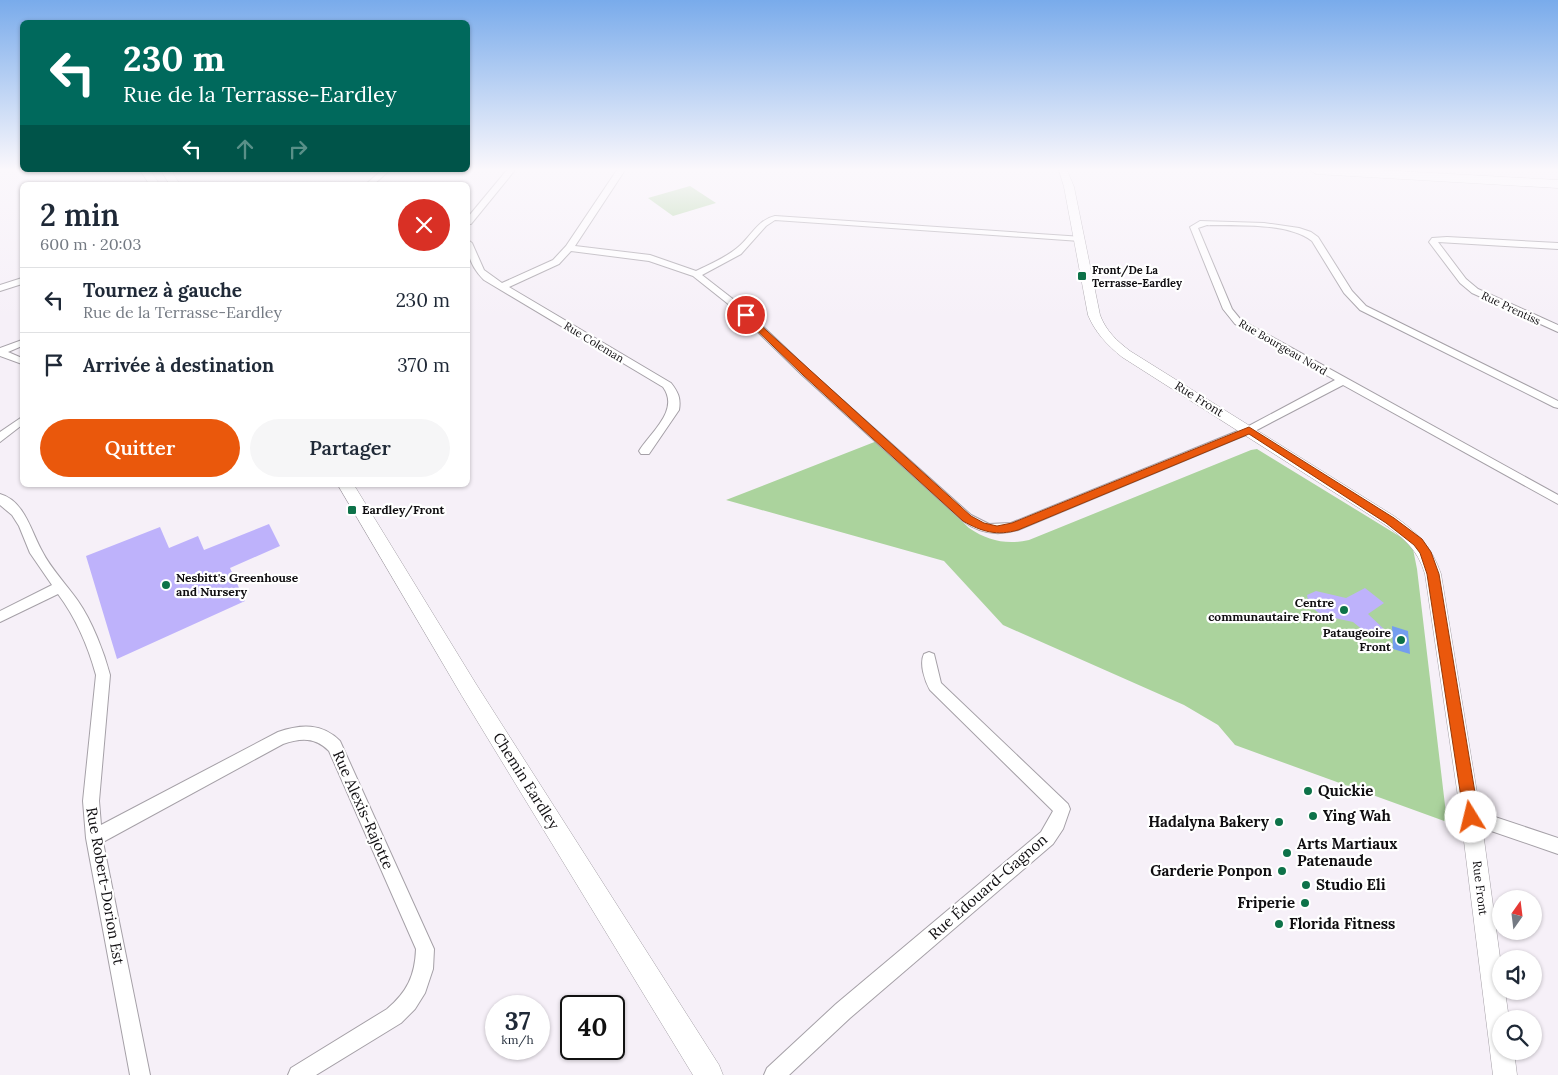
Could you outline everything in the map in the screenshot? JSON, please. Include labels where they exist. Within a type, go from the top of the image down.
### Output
[{"type":"main road","name":"Chemin Eardley","points":[[347,487],[468,690],[709,1075]]},
{"type":"street","points":[[502,287],[550,266],[569,248],[588,220]]},
{"type":"street","points":[[696,274],[740,250],[752,239],[764,222],[769,220]]},
{"type":"street","points":[[806,220],[1080,239]]},
{"type":"street","name":"Rue Front","points":[[1076,220],[1094,316],[1097,324],[1109,339],[1126,354],[1390,520],[1418,542],[1426,552],[1433,574],[1471,817],[1496,1010]]},
{"type":"street","name":"Rue Bourgeau Nord","points":[[1558,404],[1363,308],[1348,293],[1315,238],[1306,231],[1271,227],[1196,224],[1194,230],[1231,315],[1248,328],[1558,500]]},
{"type":"street","name":"Rue Prentiss","points":[[1556,248],[1447,239],[1433,242],[1463,281],[1474,291],[1558,330]]},
{"type":"street","name":"Rue Coleman","points":[[470,247],[484,275],[668,385],[673,390],[677,403],[674,410],[650,442],[645,452]]},
{"type":"street","points":[[569,248],[626,253],[652,258],[678,265],[696,274],[736,305],[806,373],[967,518],[989,529],[1014,527],[1249,430],[1342,381]]},
{"type":"street","points":[[0,288],[20,282]]},
{"type":"street","points":[[0,352],[20,344]]},
{"type":"street","points":[[0,352],[20,360]]},
{"type":"street","points":[[0,438],[20,422]]},
{"type":"street","name":"Rue Robert-Dorion Est","points":[[0,498],[16,512],[25,524],[36,553],[46,565],[59,588],[75,607],[98,656],[102,675],[91,802],[94,838],[140,1075]]},
{"type":"street","points":[[0,617],[59,588]]},
{"type":"street","name":"Rue Édouard-Gagnon","points":[[774,1075],[843,1011],[1047,838],[1057,823],[1062,809],[935,686],[931,674],[930,658]]},
{"type":"street","name":"Rue Alexis-Rajotte","points":[[94,838],[278,738],[295,732],[309,732],[328,738],[335,746],[425,949],[425,963],[416,993],[407,1005],[394,1016],[298,1075]]},
{"type":"street","points":[[1471,817],[1558,846]]},
{"type":"street","name":"Rue Front","points":[[1503,1060],[1505,1075]]},
{"type":"green space","points":[[877,441],[969,528],[983,536],[998,541],[1029,540],[1257,449],[1404,539],[1413,549],[1417,569],[1447,822],[1235,745],[1218,725],[1184,705],[1003,625],[944,561],[726,500]]},
{"type":"water","name":"Pataugeoire Front","points":[[1392,626],[1408,631],[1410,654],[1393,649]]},
{"type":"building","name":"Nesbitt's Greenhouse and Nursery","points":[[269,524],[280,546],[230,568],[245,601],[117,659],[86,556],[160,527],[169,548],[198,536],[204,550]]},
{"type":"building","name":"Centre communautaire Front","points":[[1365,588],[1384,603],[1368,614],[1386,631],[1374,639],[1353,622],[1321,615],[1309,605],[1307,595],[1316,591],[1346,598]]},
{"type":"place","name":"Front/De La Terrasse-Eardley","points":[[1082,276]]},
{"type":"place","name":"Eardley/Front","points":[[352,510]]},
{"type":"place","name":"Nesbitt's Greenhouse and Nursery","points":[[166,585]]},
{"type":"place","name":"Centre communautaire Front","points":[[1344,610]]},
{"type":"place","name":"Pataugeoire Front","points":[[1401,640]]},
{"type":"place","name":"Quickie","points":[[1308,791]]},
{"type":"place","name":"Ying Wah","points":[[1313,816]]},
{"type":"place","name":"Hadalyna Bakery","points":[[1279,822]]},
{"type":"place","name":"Arts Martiaux Patenaude","points":[[1287,853]]},
{"type":"place","name":"Garderie Ponpon","points":[[1282,871]]},
{"type":"place","name":"Studio Eli","points":[[1306,885]]},
{"type":"place","name":"Friperie","points":[[1305,903]]},
{"type":"place","name":"Florida Fitness","points":[[1279,924]]},
{"type":"route","points":[[746,315],[806,373],[910,467],[967,518],[981,527],[997,530],[1014,527],[1249,430],[1390,520],[1418,542],[1426,552],[1430,562],[1471,817]]}]
